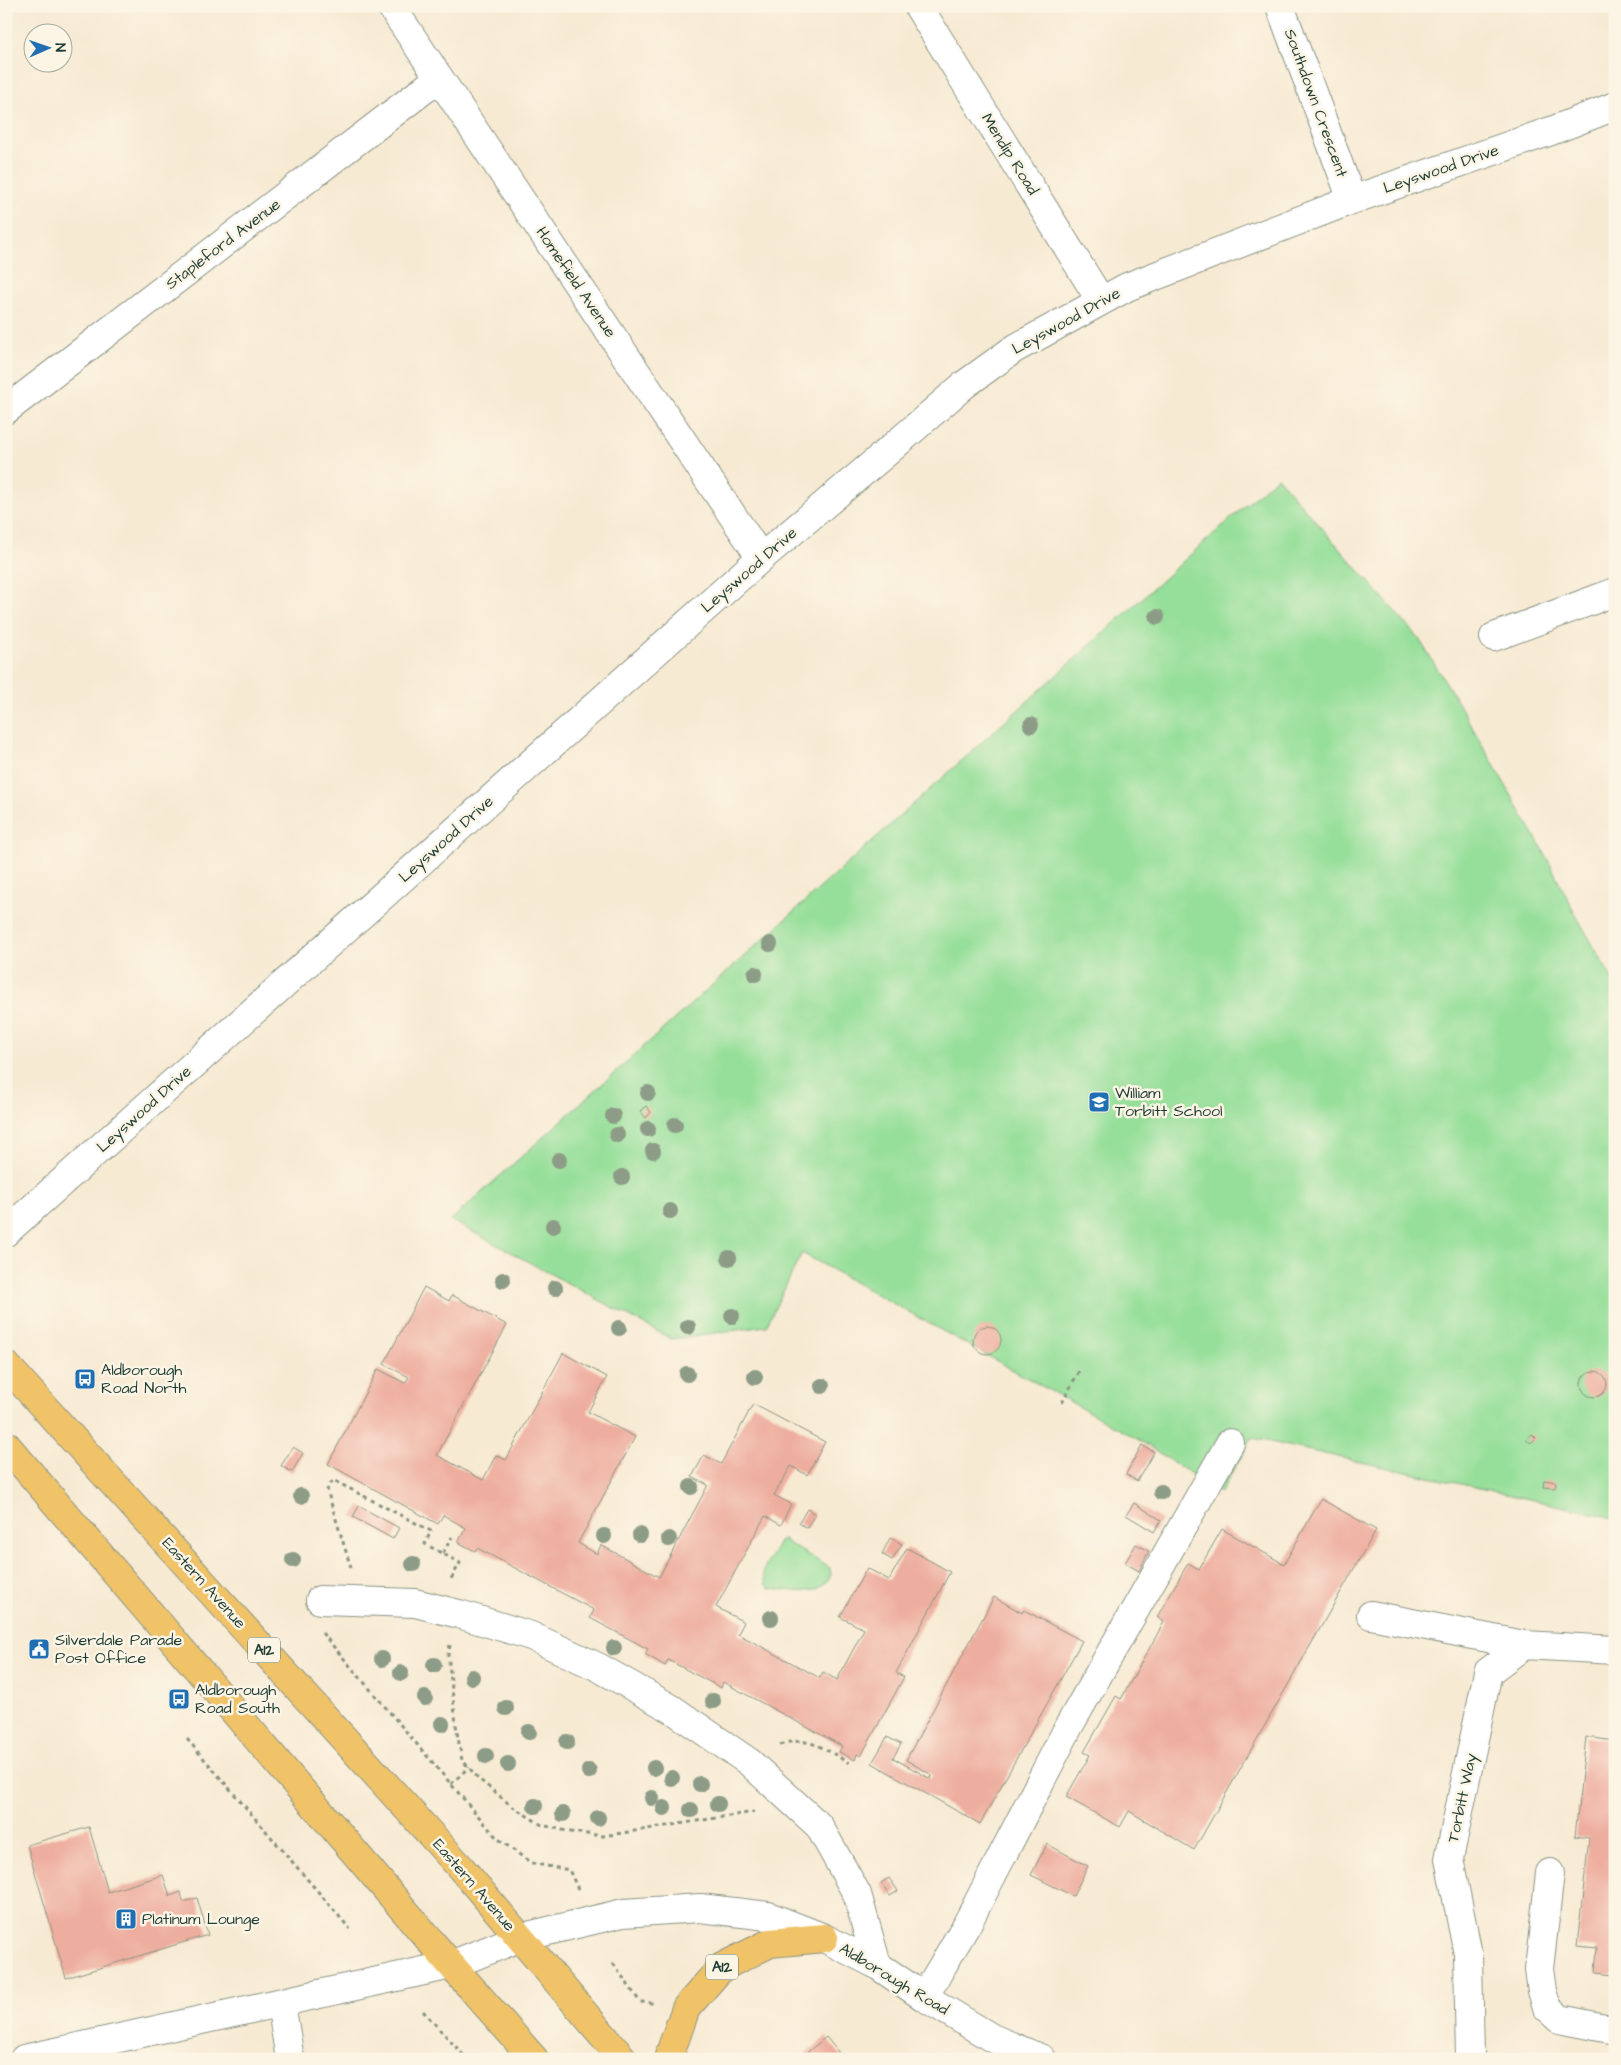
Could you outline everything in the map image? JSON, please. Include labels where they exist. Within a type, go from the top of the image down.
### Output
[{"type":"highway","name":"Eastern Avenue","points":[[6,1366],[461,1868],[519,1938]]},
{"type":"highway","points":[[6,1445],[451,1966],[534,2059]]},
{"type":"highway","name":"A12","points":[[519,1938],[623,2059]]},
{"type":"highway","name":"A12","points":[[668,2059],[686,2008],[722,1968],[770,1943],[824,1938]]},
{"type":"street","name":"Homefield Avenue","points":[[391,6],[761,558]]},
{"type":"street","name":"Mendip Road","points":[[918,6],[1101,301]]},
{"type":"street","name":"Southdown Crescent","points":[[1280,6],[1352,200]]},
{"type":"street","name":"Stapleford Avenue","points":[[6,410],[439,78]]},
{"type":"street","name":"Leyswood Drive","points":[[6,1232],[761,558],[964,385],[1014,349],[1127,287],[1352,200],[1551,131],[1615,106]]},
{"type":"street","points":[[1494,637],[1615,592]]},
{"type":"street","points":[[924,1997],[967,1924],[1070,1726],[1230,1443]]},
{"type":"street","points":[[320,1600],[415,1603],[450,1611],[532,1636],[598,1667],[672,1709],[756,1768],[819,1826],[857,1894],[877,1965]]},
{"type":"street","points":[[1371,1615],[1524,1646],[1615,1650]]},
{"type":"street","name":"Torbitt Way","points":[[1470,2059],[1468,1954],[1449,1859],[1488,1672],[1524,1646]]},
{"type":"street","points":[[1550,1873],[1539,1969],[1542,1992],[1547,2007],[1560,2019],[1615,2030]]},
{"type":"street","name":"Aldborough Road","points":[[451,1966],[519,1938],[622,1913],[700,1908],[768,1916],[824,1938],[877,1965],[924,1997],[992,2038],[1042,2059]]},
{"type":"street","points":[[24,2059],[451,1966]]},
{"type":"street","points":[[281,2003],[290,2059]]},
{"type":"path","points":[[1062,1404],[1080,1369]]},
{"type":"path","points":[[354,1576],[328,1490],[333,1480],[431,1532],[425,1544],[460,1562],[446,1588],[453,1628],[448,1655],[462,1760],[480,1780],[513,1807],[542,1825],[571,1832],[603,1836],[772,1809],[783,1793]]},
{"type":"path","points":[[443,1553],[452,1537]]},
{"type":"path","points":[[316,1627],[497,1838],[531,1863],[569,1870],[578,1889]]},
{"type":"path","points":[[187,1739],[350,1929]]},
{"type":"path","points":[[756,1768],[775,1748],[789,1742],[800,1741],[824,1747],[849,1763]]},
{"type":"path","points":[[451,1784],[469,1767]]},
{"type":"path","points":[[613,1963],[640,2002]]},
{"type":"path","points":[[423,2011],[467,2059]]},
{"type":"green space","name":"William Torbitt School","points":[[1277,477],[1419,639],[1544,852],[1577,917],[1615,984],[1615,1518],[1252,1438],[1220,1493],[1141,1441],[802,1253],[766,1326],[671,1339],[451,1220]]},
{"type":"green space","points":[[783,1540],[830,1568],[831,1575],[826,1583],[813,1590],[805,1591],[770,1588],[766,1585],[763,1571],[779,1542]]},
{"type":"building","points":[[646,1106],[651,1112],[646,1118],[640,1111]]},
{"type":"building","points":[[424,1287],[449,1301],[452,1295],[507,1325],[437,1455],[483,1480],[496,1455],[506,1460],[563,1353],[607,1377],[588,1412],[635,1437],[578,1543],[597,1554],[601,1545],[659,1577],[708,1485],[692,1477],[704,1455],[721,1464],[753,1404],[825,1442],[807,1475],[791,1466],[774,1495],[791,1504],[781,1525],[765,1516],[716,1607],[744,1622],[738,1634],[820,1678],[823,1672],[837,1680],[864,1629],[840,1617],[867,1568],[889,1580],[907,1548],[950,1572],[896,1673],[904,1677],[861,1756],[857,1754],[855,1760],[839,1752],[842,1746],[723,1682],[721,1688],[668,1660],[665,1666],[645,1654],[648,1649],[590,1618],[594,1610],[477,1548],[475,1551],[458,1542],[466,1528],[443,1515],[438,1524],[328,1464],[378,1369],[405,1383],[409,1377],[384,1364]]},
{"type":"building","points":[[987,1326],[997,1330],[1001,1340],[997,1350],[987,1354],[977,1350],[973,1340],[977,1330]]},
{"type":"building","points":[[1594,1371],[1603,1375],[1607,1384],[1603,1393],[1594,1397],[1585,1393],[1581,1384],[1585,1375]]},
{"type":"building","points":[[1532,1434],[1536,1438],[1531,1443],[1526,1439]]},
{"type":"building","points":[[1142,1445],[1154,1452],[1137,1481],[1126,1474]]},
{"type":"building","points":[[293,1447],[303,1453],[292,1472],[281,1466]]},
{"type":"building","points":[[1544,1480],[1556,1482],[1555,1488],[1543,1487]]},
{"type":"building","points":[[1321,1499],[1376,1530],[1194,1850],[1129,1811],[1120,1827],[1066,1797],[1090,1755],[1084,1752],[1116,1696],[1121,1699],[1164,1622],[1157,1617],[1188,1563],[1199,1569],[1222,1529],[1284,1564]]},
{"type":"building","points":[[1134,1503],[1161,1520],[1154,1532],[1126,1515]]},
{"type":"building","points":[[359,1506],[399,1528],[393,1539],[353,1517]]},
{"type":"building","points":[[807,1509],[815,1514],[807,1528],[799,1523]]},
{"type":"building","points":[[890,1538],[902,1544],[892,1560],[882,1554]]},
{"type":"building","points":[[1136,1544],[1149,1551],[1139,1571],[1125,1563]]},
{"type":"building","points":[[994,1597],[1022,1613],[1024,1610],[1082,1641],[980,1824],[872,1763],[887,1737],[901,1744],[893,1758],[931,1779],[932,1775],[906,1760]]},
{"type":"building","points":[[1586,1737],[1615,1741],[1615,1975],[1595,1973],[1597,1948],[1577,1946],[1589,1838],[1575,1836]]},
{"type":"building","name":"Platinum Lounge","points":[[89,1827],[108,1892],[163,1875],[170,1896],[181,1892],[183,1902],[197,1898],[208,1935],[66,1978],[27,1845]]},
{"type":"building","points":[[1047,1844],[1088,1866],[1073,1896],[1031,1875]]},
{"type":"building","points":[[889,1878],[898,1891],[890,1896],[881,1883]]},
{"type":"building","points":[[826,2037],[844,2059],[799,2059]]},
{"type":"place","name":"William Torbitt School","points":[[1099,1102]]},
{"type":"place","name":"Aldborough Road North","points":[[85,1379]]},
{"type":"place","name":"Silverdale Parade Post Office","points":[[39,1649]]},
{"type":"place","name":"Aldborough Road South","points":[[179,1699]]},
{"type":"place","name":"Platinum Lounge","points":[[126,1919]]}]
